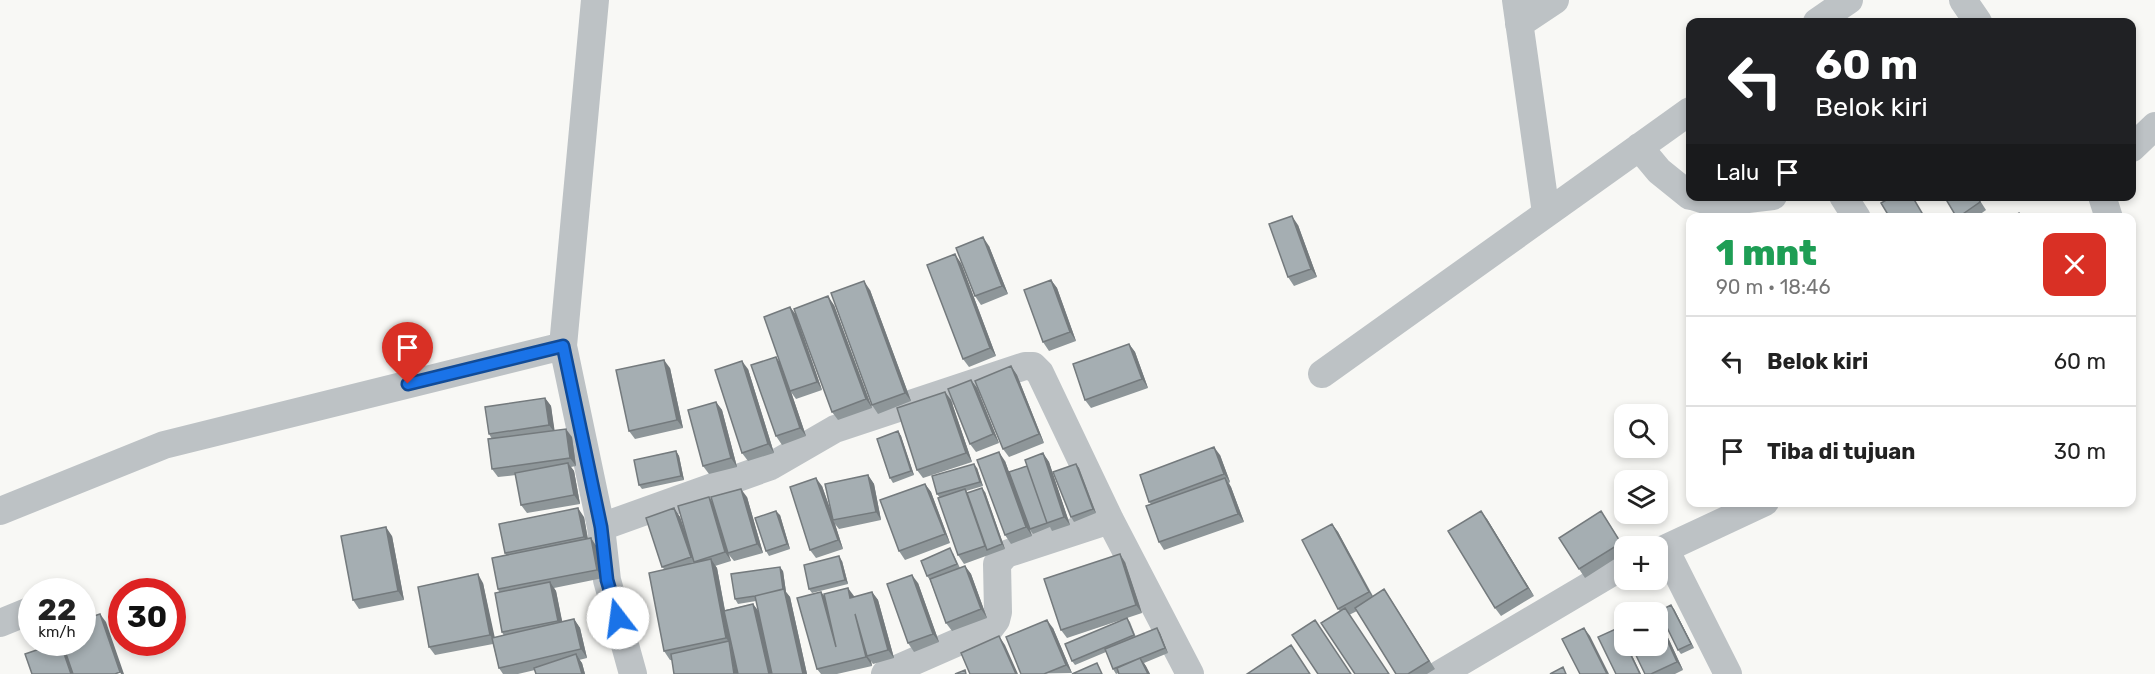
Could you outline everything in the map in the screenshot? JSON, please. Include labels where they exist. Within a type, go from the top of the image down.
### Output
[{"type":"street","points":[[595,0],[563,346],[601,527],[607,580],[633,674]]},
{"type":"street","points":[[1546,213],[1518,12],[1555,0]]},
{"type":"street","points":[[1823,18],[1849,0]]},
{"type":"street","points":[[1963,0],[1975,18]]},
{"type":"street","points":[[1322,374],[1686,114]]},
{"type":"street","points":[[2136,144],[2155,126]]},
{"type":"street","points":[[1639,147],[1659,171],[1686,192]]},
{"type":"street","points":[[1707,201],[1714,203],[1731,201]]},
{"type":"street","points":[[0,511],[164,445],[563,346]]},
{"type":"street","points":[[601,527],[771,466],[835,429],[1025,366],[1033,366],[1040,373],[1110,520],[1190,674]]},
{"type":"street","points":[[1668,548],[1754,507]]},
{"type":"street","points":[[885,674],[990,628],[998,612],[997,564],[1006,554],[1110,520]]},
{"type":"street","points":[[1668,564],[1728,674]]},
{"type":"street","points":[[1440,674],[1614,572]]},
{"type":"street","points":[[0,623],[18,615]]},
{"type":"building","points":[[1915,201],[1922,213],[1887,213],[1881,203]]},
{"type":"building","points":[[1947,201],[1980,202],[1964,213],[1954,213]]},
{"type":"building","points":[[1292,216],[1311,269],[1288,277],[1269,224]]},
{"type":"building","points":[[983,237],[1002,286],[975,296],[956,248]]},
{"type":"building","points":[[955,254],[990,348],[963,359],[927,265]]},
{"type":"building","points":[[1051,280],[1070,332],[1043,342],[1024,290]]},
{"type":"building","points":[[864,281],[905,393],[872,405],[831,293]]},
{"type":"building","points":[[828,296],[866,399],[832,412],[794,309]]},
{"type":"building","points":[[790,307],[817,382],[790,391],[764,317]]},
{"type":"building","points":[[1129,344],[1142,379],[1085,400],[1073,364]]},
{"type":"building","points":[[776,357],[800,428],[776,436],[751,365]]},
{"type":"building","points":[[664,360],[677,420],[629,431],[616,370]]},
{"type":"building","points":[[742,361],[768,444],[742,453],[715,370]]},
{"type":"building","points":[[1011,366],[1039,434],[1003,449],[975,381]]},
{"type":"building","points":[[971,380],[993,434],[970,444],[948,389]]},
{"type":"building","points":[[945,392],[966,453],[917,470],[897,408]]},
{"type":"building","points":[[545,398],[549,425],[489,434],[485,407]]},
{"type":"building","points":[[716,402],[731,458],[703,466],[688,410]]},
{"type":"building","points":[[566,429],[570,458],[492,469],[488,439]]},
{"type":"building","points":[[898,431],[911,471],[890,478],[877,439]]},
{"type":"building","points":[[1214,447],[1224,474],[1149,502],[1140,475]]},
{"type":"building","points":[[676,451],[681,476],[639,485],[634,460]]},
{"type":"building","points":[[999,452],[1026,527],[1005,535],[977,460]]},
{"type":"building","points":[[1043,453],[1064,517],[1047,523],[1025,460]]},
{"type":"building","points":[[568,463],[574,495],[521,505],[515,473]]},
{"type":"building","points":[[974,464],[980,482],[937,494],[932,476]]},
{"type":"building","points":[[1076,464],[1093,509],[1071,517],[1053,472]]},
{"type":"building","points":[[1027,466],[1047,523],[1030,529],[1009,472]]},
{"type":"building","points":[[868,475],[876,512],[833,520],[825,484]]},
{"type":"building","points":[[816,478],[838,540],[810,550],[790,487]]},
{"type":"building","points":[[1225,478],[1238,514],[1159,542],[1146,506]]},
{"type":"building","points":[[925,484],[945,534],[899,551],[880,500]]},
{"type":"building","points":[[982,488],[1002,544],[987,550],[967,493]]},
{"type":"building","points":[[741,489],[757,544],[728,553],[711,497]]},
{"type":"building","points":[[965,489],[985,546],[958,555],[938,498]]},
{"type":"building","points":[[709,497],[725,552],[694,562],[678,506]]},
{"type":"building","points":[[578,508],[584,537],[505,553],[499,524]]},
{"type":"building","points":[[674,508],[691,557],[662,567],[646,518]]},
{"type":"building","points":[[776,511],[787,544],[766,551],[755,518]]},
{"type":"building","points":[[1481,511],[1528,588],[1495,608],[1448,531]]},
{"type":"building","points":[[1601,511],[1617,536],[1614,536],[1614,547],[1579,569],[1559,538]]},
{"type":"building","points":[[1332,524],[1369,592],[1338,609],[1302,540]]},
{"type":"building","points":[[386,527],[398,591],[353,600],[341,536]]},
{"type":"building","points":[[591,538],[597,570],[498,589],[492,558]]},
{"type":"building","points":[[950,548],[957,564],[927,576],[921,561]]},
{"type":"building","points":[[1120,554],[1136,605],[1061,630],[1044,579]]},
{"type":"building","points":[[839,556],[845,580],[809,589],[804,565]]},
{"type":"building","points":[[711,559],[726,638],[664,651],[649,573]]},
{"type":"building","points":[[965,566],[981,609],[946,623],[930,579]]},
{"type":"building","points":[[780,567],[783,589],[735,599],[731,574]]},
{"type":"building","points":[[478,574],[490,635],[429,647],[418,587]]},
{"type":"building","points":[[912,575],[933,634],[908,643],[887,584]]},
{"type":"building","points":[[550,582],[558,621],[502,632],[495,593]]},
{"type":"building","points":[[848,588],[850,598],[872,592],[888,650],[867,656],[855,614],[866,657],[817,669],[797,598],[821,592],[836,647],[824,594]]},
{"type":"building","points":[[784,589],[803,674],[772,674],[755,596]]},
{"type":"building","points":[[1384,589],[1429,661],[1408,674],[1396,674],[1355,608]]},
{"type":"building","points":[[753,604],[769,674],[738,674],[724,611]]},
{"type":"building","points":[[1671,605],[1691,644],[1678,650],[1668,629],[1668,606]]},
{"type":"building","points":[[1345,608],[1389,674],[1355,674],[1321,623]]},
{"type":"building","points":[[100,614],[108,637],[108,656],[114,656],[120,672],[73,674],[67,656],[96,656],[96,615]]},
{"type":"building","points":[[1127,618],[1134,635],[1072,661],[1065,644]]},
{"type":"building","points":[[574,619],[581,649],[499,668],[492,638]]},
{"type":"building","points":[[1047,620],[1066,665],[1044,674],[1021,674],[1006,637]]},
{"type":"building","points":[[1315,620],[1351,674],[1318,674],[1292,635]]},
{"type":"building","points":[[1157,628],[1165,648],[1113,669],[1105,649]]},
{"type":"building","points":[[1584,628],[1607,674],[1580,674],[1562,639]]},
{"type":"building","points":[[1614,630],[1614,656],[1631,656],[1640,674],[1616,674],[1598,637]]},
{"type":"building","points":[[999,636],[1016,674],[970,674],[961,653]]},
{"type":"building","points":[[729,641],[734,674],[674,674],[671,654]]},
{"type":"building","points":[[1668,642],[1677,662],[1651,674],[1645,674],[1636,656],[1668,656]]},
{"type":"building","points":[[1291,645],[1310,674],[1247,674]]},
{"type":"building","points":[[576,654],[582,674],[536,674],[534,668]]},
{"type":"building","points":[[26,656],[65,656],[71,674],[32,674]]},
{"type":"building","points":[[1140,658],[1148,674],[1119,674],[1117,668]]},
{"type":"building","points":[[1097,663],[1102,674],[1072,674]]},
{"type":"building","points":[[1563,667],[1566,674],[1550,674]]},
{"type":"route","points":[[408,384],[563,346],[601,527],[607,580],[618,618]]}]
